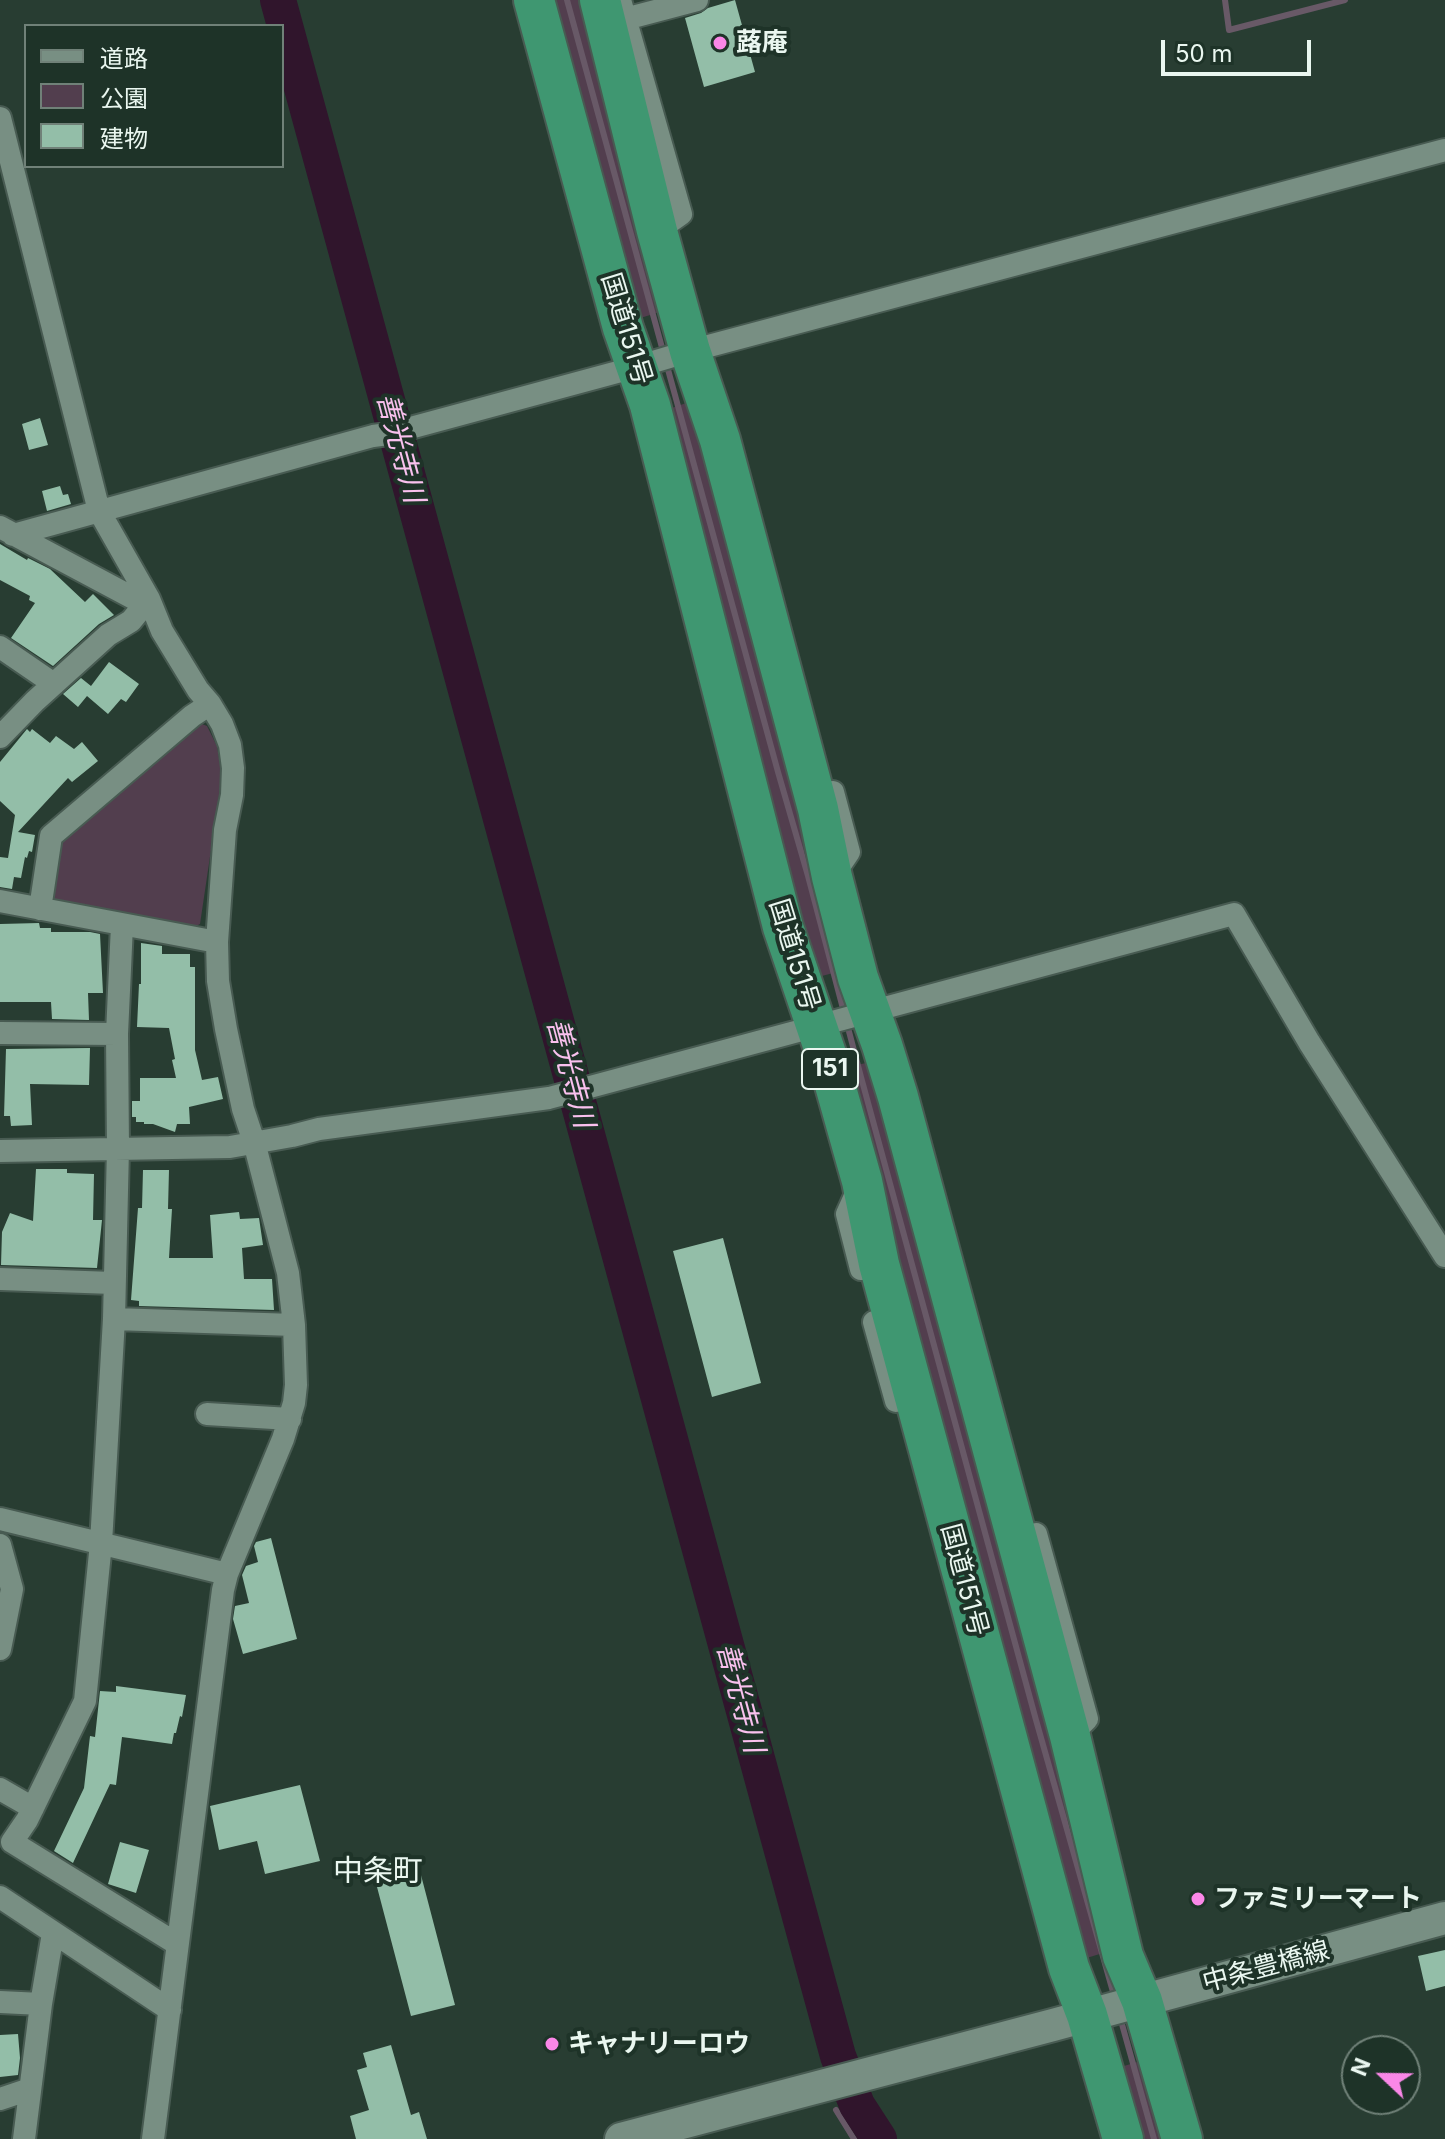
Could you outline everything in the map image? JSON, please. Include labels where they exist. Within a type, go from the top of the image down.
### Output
[{"type":"highway","name":"国道151号","points":[[534,0],[636,367],[650,405],[783,927],[862,1181],[879,1264],[1069,1968],[1116,2008],[1182,2139]]},
{"type":"highway","name":"国道151号","points":[[615,6],[657,231],[690,351],[720,440],[818,809],[858,978],[872,1012],[898,1097],[1070,1736],[1123,1956],[1116,2008],[1123,2139]]},
{"type":"street","points":[[515,0],[592,275],[611,279]]},
{"type":"street","points":[[615,6],[697,0]]},
{"type":"street","points":[[0,118],[9,186],[99,511],[149,599],[162,631],[222,724],[230,745],[232,795],[225,830],[217,942],[218,981],[243,1109],[288,1273],[294,1325],[296,1385],[290,1419],[223,1590],[153,2139]]},
{"type":"street","points":[[7,531],[99,511],[1445,150]]},
{"type":"street","points":[[7,531],[135,599],[149,599]]},
{"type":"street","points":[[0,737],[108,635],[131,621],[149,599]]},
{"type":"street","points":[[0,647],[54,684]]},
{"type":"street","points":[[40,909],[51,836],[210,704]]},
{"type":"street","points":[[0,901],[217,942]]},
{"type":"street","points":[[0,1151],[230,1147],[319,1129],[573,1092],[1234,914],[1309,1042],[1445,1256]]},
{"type":"street","points":[[122,925],[117,1034],[114,1319],[101,1543],[85,1701],[27,1820],[12,1842],[177,1944]]},
{"type":"street","points":[[0,1033],[117,1034]]},
{"type":"street","points":[[0,1279],[113,1283]]},
{"type":"street","points":[[114,1319],[294,1325]]},
{"type":"street","points":[[207,1414],[290,1419]]},
{"type":"street","points":[[0,1519],[227,1574]]},
{"type":"street","points":[[0,1545],[6,1585],[0,1649]]},
{"type":"street","points":[[0,1789],[33,1808]]},
{"type":"street","points":[[0,1897],[170,2010]]},
{"type":"street","name":"中条豊橋線","points":[[621,2139],[1445,1918]]},
{"type":"street","points":[[24,2139],[53,1933]]},
{"type":"street","points":[[0,2002],[41,2004]]},
{"type":"street","points":[[0,2099],[30,2089]]},
{"type":"green space","points":[[547,0],[586,0],[663,311],[634,320]]},
{"type":"green space","points":[[692,401],[841,971],[814,978],[666,410]]},
{"type":"green space","points":[[197,722],[207,726],[217,746],[222,776],[200,924],[194,927],[54,904],[50,897],[61,836]]},
{"type":"green space","points":[[875,1061],[1054,1718],[1072,1847],[1103,1953],[1080,1960],[848,1067]]},
{"type":"green space","points":[[1147,2059],[1169,2139],[1142,2139],[1124,2066]]},
{"type":"building","name":"蕗庵","points":[[735,0],[755,72],[704,87],[685,18]]},
{"type":"building","points":[[40,418],[48,445],[29,450],[22,424]]},
{"type":"building","points":[[60,486],[63,495],[68,494],[71,504],[47,511],[42,491]]},
{"type":"building","points":[[0,544],[50,569],[85,602],[93,594],[114,615],[99,624],[53,666],[11,638],[35,603],[29,600],[30,596],[0,580]]},
{"type":"building","points":[[109,662],[139,684],[126,702],[121,699],[108,714],[87,696],[78,707],[63,694],[81,678],[91,686]]},
{"type":"building","points":[[27,729],[30,732],[32,729],[50,743],[56,736],[74,749],[82,742],[98,761],[72,782],[68,778],[18,832],[35,835],[32,852],[29,851],[25,857],[21,878],[14,877],[12,889],[0,887],[0,857],[8,858],[15,815],[0,801],[0,762]]},
{"type":"building","points":[[39,923],[40,928],[51,928],[51,932],[100,934],[103,993],[88,993],[89,1020],[52,1019],[51,1002],[0,1002],[0,924]]},
{"type":"building","points":[[141,943],[162,946],[162,954],[190,954],[190,967],[195,967],[195,1050],[202,1080],[218,1077],[223,1099],[189,1107],[190,1124],[177,1124],[175,1132],[136,1122],[136,1117],[132,1117],[132,1101],[140,1101],[140,1078],[176,1078],[169,1028],[137,1027]]},
{"type":"building","points":[[90,1048],[89,1085],[30,1084],[32,1125],[11,1126],[10,1116],[4,1116],[6,1049]]},
{"type":"building","points":[[36,1169],[67,1169],[67,1173],[94,1174],[93,1220],[102,1220],[97,1268],[1,1265],[2,1232],[10,1213],[33,1221]]},
{"type":"building","points":[[143,1170],[169,1170],[168,1209],[172,1209],[169,1258],[213,1258],[210,1215],[239,1212],[240,1219],[259,1218],[263,1245],[242,1248],[244,1279],[272,1279],[274,1310],[139,1306],[139,1301],[131,1300],[138,1208],[142,1208]]},
{"type":"building","points":[[723,1238],[761,1383],[712,1397],[673,1251]]},
{"type":"building","points":[[271,1538],[297,1639],[243,1654],[233,1619],[235,1606],[249,1603],[242,1575],[246,1566],[258,1562],[256,1542]]},
{"type":"building","points":[[116,1686],[186,1695],[182,1717],[172,1744],[122,1737],[116,1785],[110,1784],[73,1863],[54,1851],[84,1788],[90,1736],[95,1737],[100,1691],[116,1692]]},
{"type":"building","points":[[300,1785],[320,1861],[265,1874],[257,1841],[219,1850],[210,1806]]},
{"type":"building","points":[[120,1842],[149,1850],[136,1893],[108,1884]]},
{"type":"building","points":[[416,1856],[455,2005],[411,2016],[372,1868]]},
{"type":"building","points":[[1445,1950],[1445,1986],[1426,1991],[1418,1956]]},
{"type":"building","points":[[18,2034],[18,2075],[0,2077],[0,2035]]},
{"type":"building","points":[[391,2045],[411,2115],[419,2112],[427,2139],[356,2139],[350,2116],[369,2110],[357,2070],[367,2067],[363,2053]]},
{"type":"waterway","name":"善光寺川","points":[[278,0],[838,2056],[857,2105],[879,2139]]},
{"type":"waterway","points":[[567,0],[1036,1720],[1115,1999]]},
{"type":"waterway","points":[[1225,0],[1229,30],[1345,0]]},
{"type":"waterway","points":[[1120,2017],[1154,2139]]},
{"type":"waterway","points":[[836,2110],[854,2139]]},
{"type":"place","name":"蕗庵","points":[[720,43]]},
{"type":"place","name":"ファミリーマート","points":[[1198,1899]]},
{"type":"place","name":"キャナリーロウ","points":[[552,2044]]},
{"type":"district","name":"中条町","points":[[378,1872]]}]
